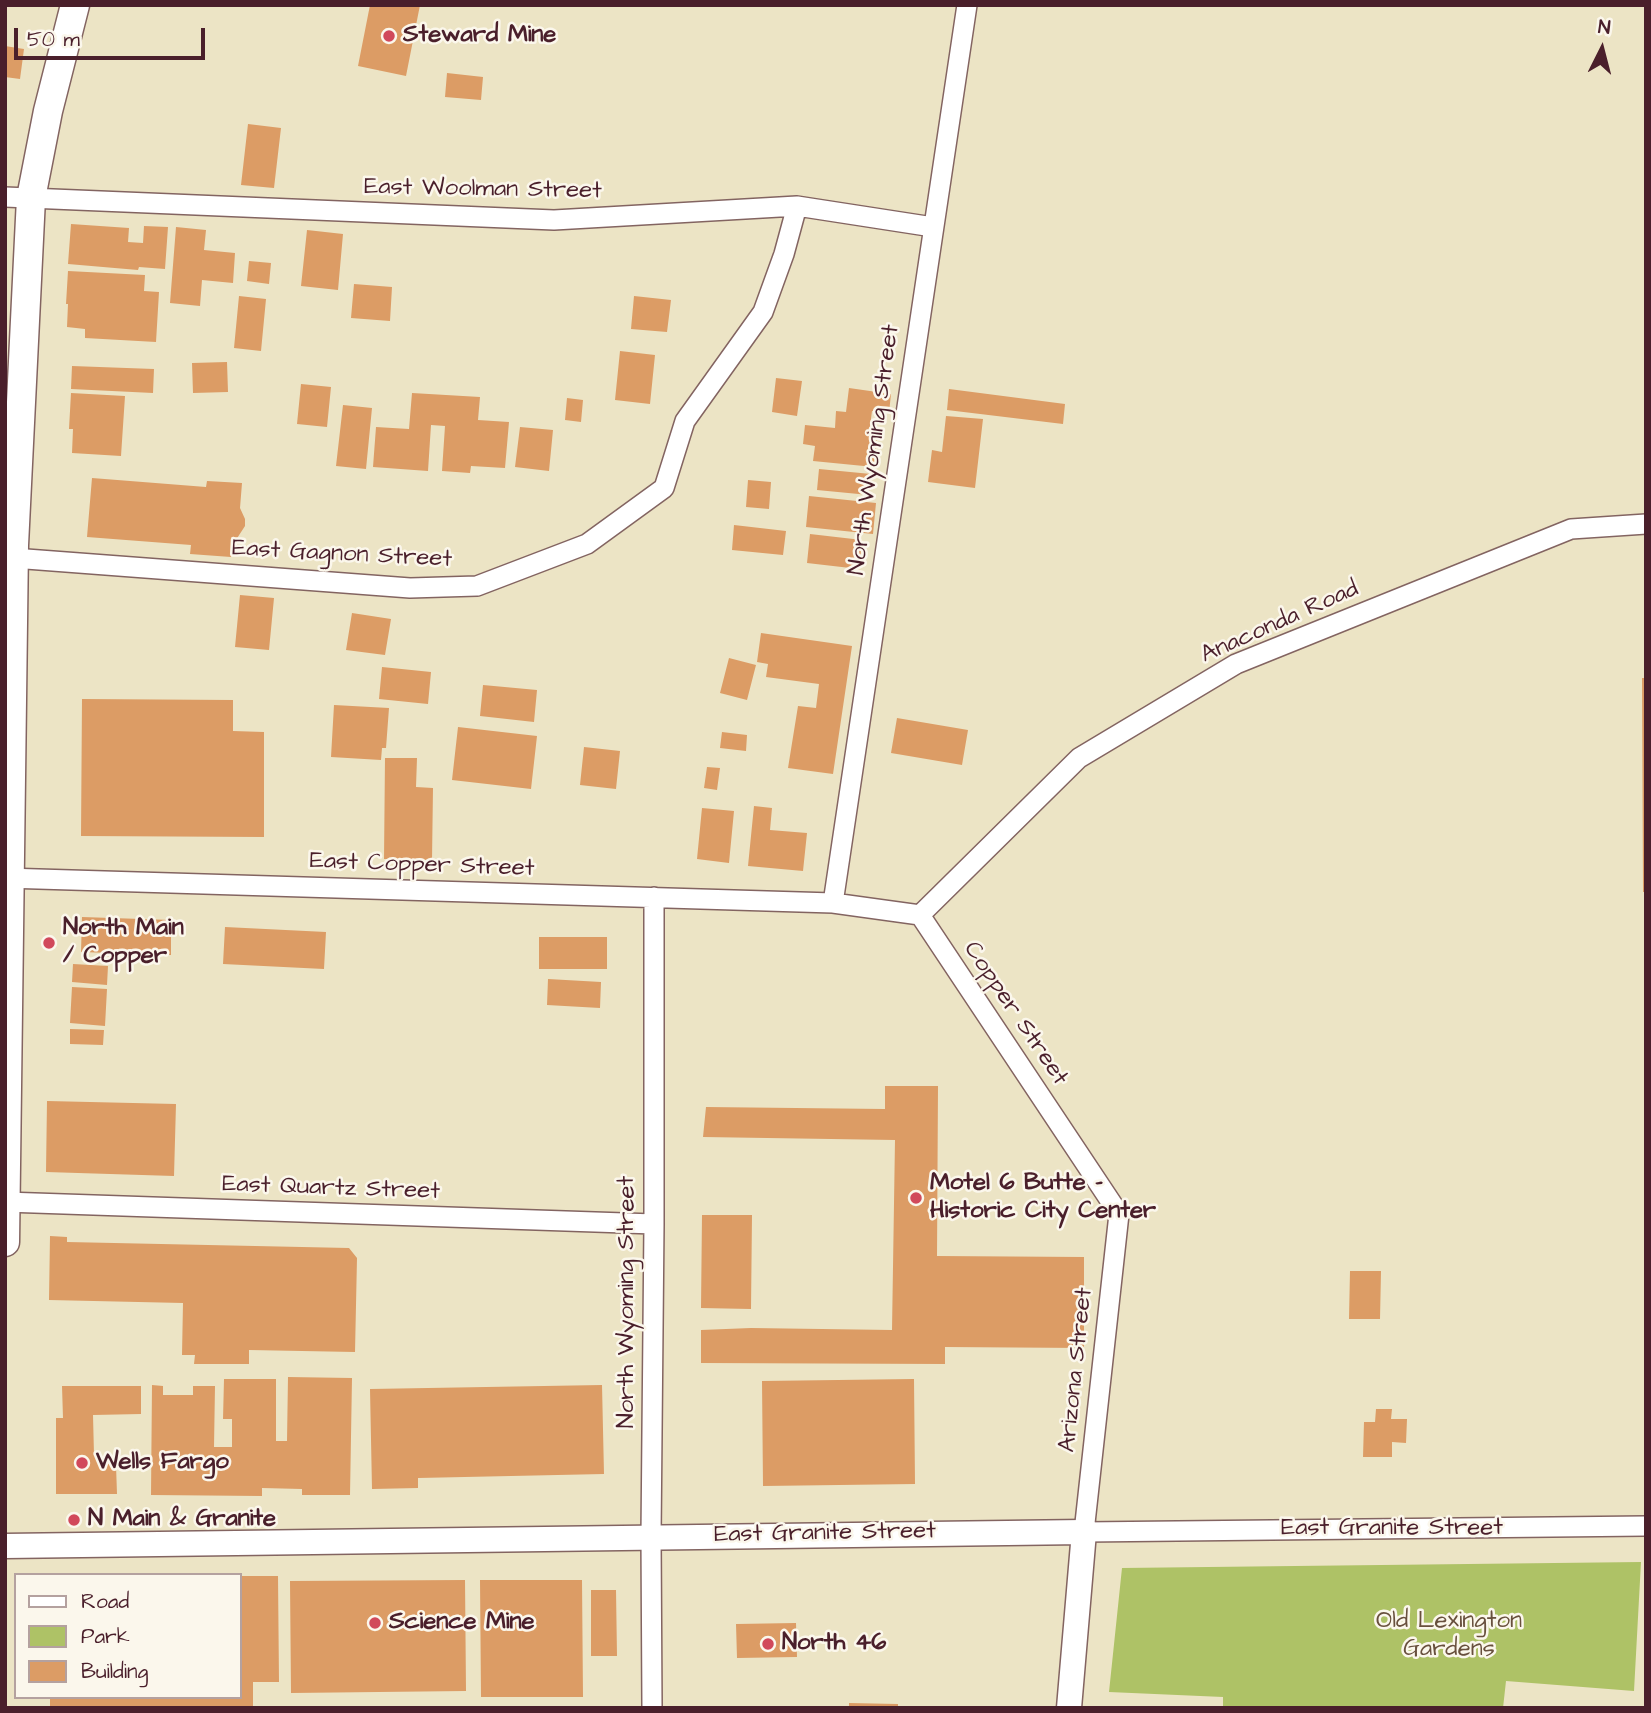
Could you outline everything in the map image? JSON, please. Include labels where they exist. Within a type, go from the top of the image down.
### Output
[{"type":"main road","points":[[5,1242],[7,878],[18,198],[48,111],[75,5]]},
{"type":"street","name":"North Wyoming Street","points":[[833,903],[967,5]]},
{"type":"street","name":"East Woolman Street","points":[[18,198],[554,220],[797,206],[933,227]]},
{"type":"street","name":"East Gagnon Street","points":[[13,558],[410,588],[477,586],[587,544],[664,488],[685,421],[763,312],[784,254],[797,206]]},
{"type":"street","name":"Anaconda Road","points":[[920,915],[1079,758],[1236,664],[1572,529],[1646,524]]},
{"type":"street","name":"East Copper Street","points":[[7,878],[833,903]]},
{"type":"street","name":"North Wyoming Street","points":[[652,1708],[654,897]]},
{"type":"street","points":[[833,903],[920,915]]},
{"type":"street","name":"Copper Street","points":[[920,915],[1119,1214]]},
{"type":"street","name":"East Quartz Street","points":[[6,1202],[654,1224]]},
{"type":"street","name":"Arizona Street","points":[[1084,1532],[1119,1214]]},
{"type":"street","name":"East Granite Street","points":[[5,1546],[651,1536],[1646,1526]]},
{"type":"street","points":[[1069,1708],[1084,1532]]},
{"type":"green space","name":"Old Lexington Gardens","points":[[1641,1562],[1634,1691],[1506,1681],[1503,1708],[1223,1708],[1223,1697],[1109,1692],[1122,1568]]},
{"type":"building","name":"Steward Mine","points":[[370,5],[420,5],[406,76],[358,66]]},
{"type":"building","points":[[5,46],[24,49],[20,79],[5,77]]},
{"type":"building","points":[[447,73],[483,77],[481,100],[445,97]]},
{"type":"building","points":[[248,124],[281,128],[274,188],[241,185]]},
{"type":"building","points":[[71,224],[129,228],[128,242],[143,243],[144,226],[168,227],[165,269],[139,267],[138,270],[68,264]]},
{"type":"building","points":[[176,227],[206,230],[204,250],[235,253],[233,283],[202,280],[200,306],[170,303]]},
{"type":"building","points":[[307,230],[343,234],[338,290],[301,286]]},
{"type":"building","points":[[249,261],[271,263],[269,284],[247,281]]},
{"type":"building","points":[[68,271],[145,275],[144,291],[159,292],[156,342],[85,338],[85,329],[67,327]]},
{"type":"building","points":[[354,284],[392,287],[390,321],[351,318]]},
{"type":"building","points":[[239,296],[266,299],[261,351],[234,348]]},
{"type":"building","points":[[634,296],[671,300],[667,332],[631,329]]},
{"type":"building","points":[[620,351],[655,355],[650,404],[615,400]]},
{"type":"building","points":[[227,362],[228,392],[193,393],[192,363]]},
{"type":"building","points":[[72,366],[154,369],[153,393],[71,389]]},
{"type":"building","points":[[776,378],[802,381],[797,416],[772,412]]},
{"type":"building","points":[[301,384],[331,387],[327,427],[297,424]]},
{"type":"building","points":[[849,388],[891,394],[889,413],[872,411],[869,434],[877,436],[874,467],[813,461],[815,446],[803,444],[805,425],[835,428],[836,411],[846,412]]},
{"type":"building","points":[[949,389],[1065,404],[1063,424],[947,410]]},
{"type":"building","points":[[71,393],[125,396],[121,456],[72,453],[73,429],[69,429]]},
{"type":"building","points":[[412,393],[480,397],[478,420],[509,422],[505,468],[471,466],[470,473],[442,471],[445,426],[431,425],[428,471],[373,467],[376,427],[409,429]]},
{"type":"building","points":[[567,398],[583,400],[581,422],[565,420]]},
{"type":"building","points":[[343,405],[372,408],[366,469],[336,466]]},
{"type":"building","points":[[946,416],[983,419],[975,488],[928,482],[932,450],[942,452]]},
{"type":"building","points":[[520,427],[553,430],[549,471],[515,467]]},
{"type":"building","points":[[819,469],[871,474],[869,495],[817,490]]},
{"type":"building","points":[[92,478],[206,487],[207,481],[242,483],[240,508],[245,526],[232,546],[231,557],[190,554],[191,545],[87,537]]},
{"type":"building","points":[[748,480],[771,482],[769,509],[746,507]]},
{"type":"building","points":[[809,496],[876,503],[873,534],[806,527]]},
{"type":"building","points":[[734,525],[786,531],[783,555],[732,550]]},
{"type":"building","points":[[810,534],[862,540],[859,569],[807,563]]},
{"type":"building","points":[[240,595],[274,598],[269,650],[235,647]]},
{"type":"building","points":[[352,613],[391,619],[385,655],[346,650]]},
{"type":"building","points":[[761,633],[852,646],[833,774],[788,768],[798,706],[816,708],[819,684],[766,677],[768,664],[757,662]]},
{"type":"building","points":[[729,658],[756,665],[747,700],[720,693]]},
{"type":"building","points":[[382,667],[431,672],[428,704],[379,699]]},
{"type":"building","points":[[1642,678],[1646,678],[1646,892],[1643,892]]},
{"type":"building","points":[[483,685],[537,690],[534,722],[480,716]]},
{"type":"building","points":[[82,699],[233,700],[233,731],[264,732],[264,837],[81,836]]},
{"type":"building","points":[[334,705],[389,708],[386,748],[382,748],[381,760],[331,757]]},
{"type":"building","points":[[897,718],[968,730],[962,765],[891,753]]},
{"type":"building","points":[[458,727],[537,736],[531,789],[452,780]]},
{"type":"building","points":[[722,732],[747,735],[746,751],[720,748]]},
{"type":"building","points":[[584,747],[620,751],[616,789],[580,785]]},
{"type":"building","points":[[385,758],[417,758],[416,787],[433,788],[432,860],[384,859]]},
{"type":"building","points":[[707,767],[720,768],[717,790],[704,788]]},
{"type":"building","points":[[754,806],[772,808],[770,830],[807,833],[803,871],[748,866]]},
{"type":"building","points":[[702,808],[734,811],[729,863],[697,859]]},
{"type":"building","points":[[82,917],[171,920],[171,955],[81,952]]},
{"type":"building","points":[[225,927],[326,932],[324,969],[223,964]]},
{"type":"building","points":[[539,937],[607,937],[607,969],[539,969]]},
{"type":"building","points":[[73,964],[108,966],[107,985],[72,982]]},
{"type":"building","points":[[548,979],[601,982],[600,1008],[547,1005]]},
{"type":"building","points":[[72,987],[107,989],[105,1026],[70,1023]]},
{"type":"building","points":[[70,1029],[104,1030],[103,1045],[70,1044]]},
{"type":"building","name":"Motel 6 Butte - Historic City Center","points":[[885,1086],[938,1086],[937,1256],[1084,1257],[1084,1348],[945,1347],[945,1364],[701,1363],[701,1330],[892,1330],[895,1140],[703,1137],[706,1107],[885,1109]]},
{"type":"building","points":[[47,1101],[176,1104],[174,1176],[46,1172]]},
{"type":"building","points":[[702,1215],[752,1215],[751,1309],[701,1308]]},
{"type":"building","points":[[50,1236],[67,1237],[67,1242],[349,1248],[357,1258],[355,1352],[249,1350],[249,1364],[194,1364],[195,1355],[182,1355],[183,1303],[49,1300]]},
{"type":"building","points":[[1350,1271],[1381,1271],[1380,1319],[1349,1319]]},
{"type":"building","points":[[288,1377],[352,1378],[350,1495],[302,1495],[302,1489],[262,1488],[262,1496],[151,1495],[152,1385],[163,1386],[163,1395],[193,1395],[193,1386],[215,1386],[214,1447],[232,1447],[232,1419],[223,1419],[224,1379],[276,1379],[276,1441],[287,1441]]},
{"type":"building","points":[[914,1379],[915,1484],[763,1486],[762,1381]]},
{"type":"building","points":[[602,1385],[604,1474],[418,1478],[418,1488],[372,1489],[370,1389]]},
{"type":"building","points":[[62,1386],[141,1386],[141,1414],[93,1415],[94,1455],[116,1465],[117,1494],[56,1494],[56,1418],[63,1418]]},
{"type":"building","points":[[1376,1409],[1392,1409],[1391,1419],[1407,1419],[1406,1443],[1392,1442],[1392,1457],[1363,1457],[1364,1422],[1375,1422]]},
{"type":"building","points":[[242,1576],[278,1576],[279,1682],[253,1682],[253,1708],[50,1708],[50,1699],[242,1699]]},
{"type":"building","points":[[465,1580],[466,1691],[291,1693],[290,1581]]},
{"type":"building","points":[[480,1580],[582,1580],[583,1697],[481,1697]]},
{"type":"building","points":[[591,1590],[616,1590],[617,1656],[591,1656]]},
{"type":"building","points":[[796,1623],[797,1657],[737,1658],[736,1624]]},
{"type":"building","points":[[849,1703],[898,1704],[898,1708],[849,1708]]},
{"type":"place","name":"Steward Mine","points":[[389,36]]},
{"type":"place","name":"North Main / Copper","points":[[49,943]]},
{"type":"place","name":"Motel 6 Butte - Historic City Center","points":[[916,1198]]},
{"type":"place","name":"Wells Fargo","points":[[82,1463]]},
{"type":"place","name":"N Main & Granite","points":[[74,1520]]},
{"type":"place","name":"Science Mine","points":[[375,1623]]},
{"type":"place","name":"North 46","points":[[768,1644]]}]
